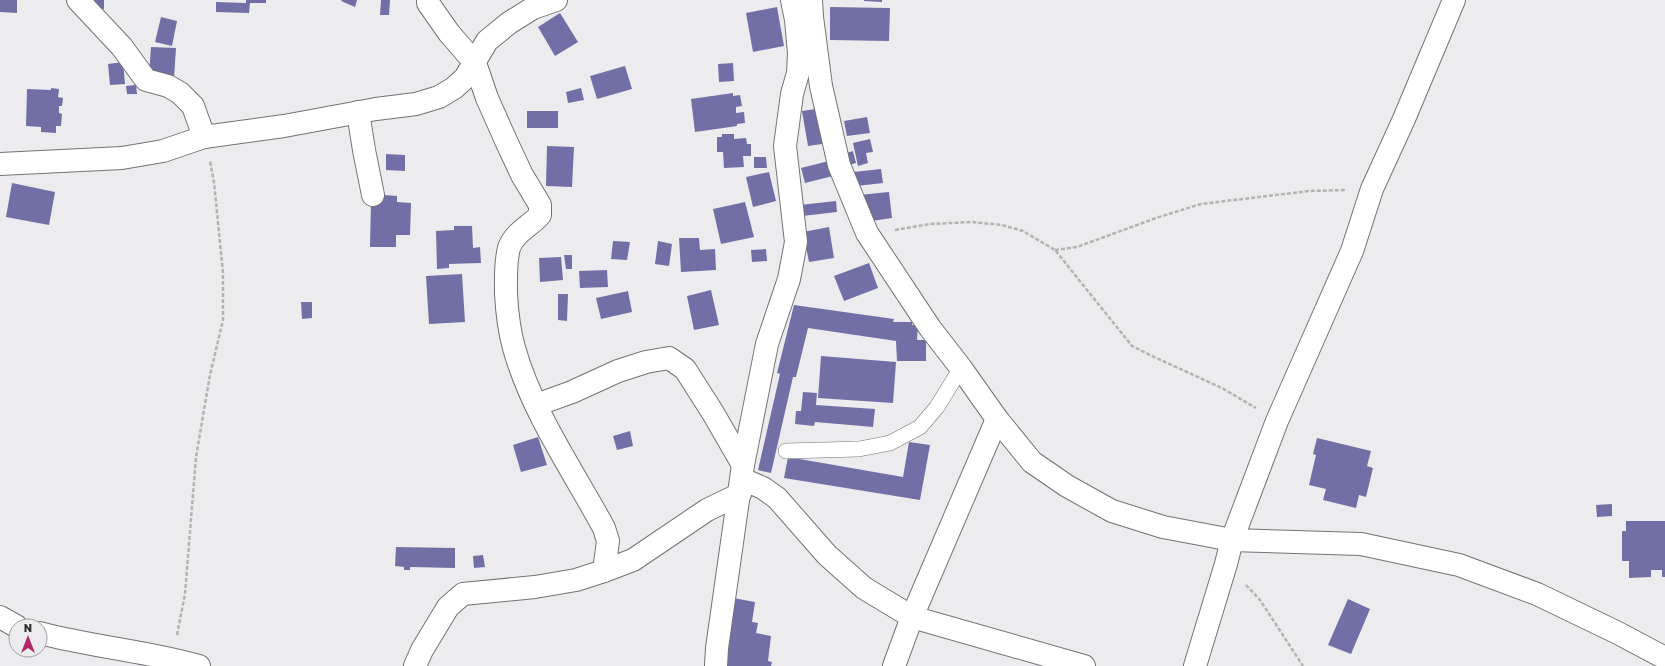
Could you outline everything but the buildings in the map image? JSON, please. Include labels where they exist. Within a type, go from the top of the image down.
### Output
[{"type":"street","points":[[78,0],[122,47],[146,80],[168,86],[180,93],[193,106],[204,137]]},
{"type":"street","points":[[428,0],[428,3],[449,33],[475,63],[487,98],[507,143],[522,174],[540,205],[540,216],[533,224],[518,233],[509,247],[506,273],[507,314],[513,347],[536,405],[604,528],[608,541],[604,571]]},
{"type":"street","points":[[0,164],[122,158],[163,151],[204,137],[237,131],[284,126],[358,112],[416,104],[439,97],[454,88],[465,78],[487,41],[509,23],[533,8],[556,0]]},
{"type":"street","points":[[716,666],[717,648],[742,479],[767,344],[788,279],[796,242],[785,146],[791,101],[798,73],[799,52],[796,20],[792,0]]},
{"type":"street","points":[[811,0],[821,86],[839,165],[866,233],[930,328],[961,368],[997,419],[1032,462],[1067,486],[1112,512],[1163,527],[1232,540],[1360,544],[1459,565],[1537,594],[1618,633],[1665,658]]},
{"type":"street","points":[[1195,666],[1232,540],[1277,421],[1352,251],[1372,189],[1404,119],[1454,0]]},
{"type":"street","points":[[358,112],[373,195]]},
{"type":"street","points":[[536,405],[572,392],[618,371],[646,362],[669,358],[685,369],[713,412],[742,479],[763,488],[777,498],[827,555],[864,588],[912,617],[1084,666]]},
{"type":"street","points":[[894,666],[912,617],[997,419]]},
{"type":"street","points":[[415,666],[422,650],[448,607],[463,594],[535,587],[576,580],[633,560],[707,510],[742,479]]},
{"type":"street","points":[[48,635],[62,639],[172,658],[199,666]]},
{"type":"lane","points":[[786,451],[859,449],[890,443],[920,427],[937,407],[961,368]]},
{"type":"path","points":[[172,658],[185,594],[196,457],[210,375],[223,320],[223,274],[214,182],[204,137]]},
{"type":"path","points":[[1055,250],[1077,247],[1156,218],[1201,204],[1309,191],[1372,189]]},
{"type":"path","points":[[866,233],[906,229],[930,224],[972,222],[1002,225],[1023,231],[1055,250],[1132,346],[1222,388],[1277,421]]},
{"type":"path","points":[[1226,564],[1260,600],[1303,666]]}]
